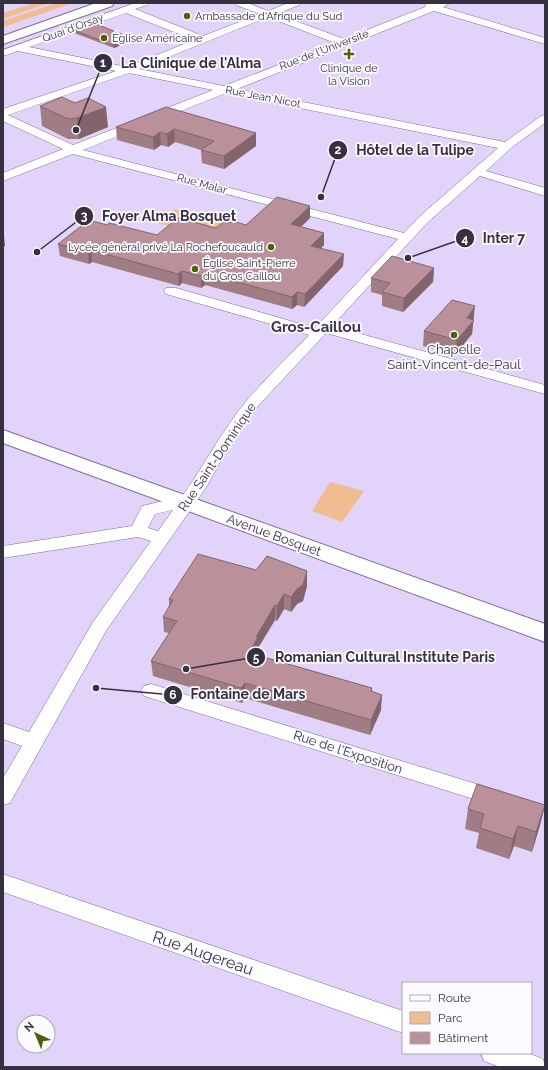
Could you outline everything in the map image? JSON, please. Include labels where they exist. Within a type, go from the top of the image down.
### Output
[{"type":"main road","name":"Quai d'Orsay","points":[[3,40],[108,3]]},
{"type":"main road","name":"Avenue Bosquet","points":[[3,436],[545,633]]},
{"type":"street","name":"Quai d'Orsay","points":[[3,53],[144,3]]},
{"type":"street","points":[[238,3],[343,42]]},
{"type":"street","points":[[3,113],[128,70],[201,39],[296,3]]},
{"type":"street","points":[[417,3],[545,41]]},
{"type":"street","name":"Rue de l'Université","points":[[3,177],[445,3]]},
{"type":"street","points":[[126,9],[201,39]]},
{"type":"street","name":"Rue Jean Nicot","points":[[18,48],[507,146]]},
{"type":"street","name":"Rue Malar","points":[[3,116],[72,150],[406,237]]},
{"type":"street","name":"Rue Saint-Dominique","points":[[3,797],[99,627],[201,482],[220,450],[253,403],[424,219],[507,146],[545,118]]},
{"type":"street","points":[[478,172],[545,192]]},
{"type":"street","points":[[171,292],[545,390]]},
{"type":"street","points":[[138,531],[148,510],[163,506],[186,503]]},
{"type":"street","points":[[3,552],[138,531],[161,538]]},
{"type":"street","name":"Rue de l'Exposition","points":[[151,691],[355,753],[370,760],[515,804]]},
{"type":"street","points":[[3,731],[34,742]]},
{"type":"street","name":"Rue Augereau","points":[[3,883],[402,1022]]},
{"type":"street","points":[[496,1054],[534,1067]]},
{"type":"green space","points":[[34,3],[49,3],[3,19],[3,13]]},
{"type":"green space","points":[[56,3],[73,3],[3,27],[3,21]]},
{"type":"green space","points":[[174,209],[223,222],[208,236],[158,223]]},
{"type":"green space","points":[[330,482],[364,491],[342,522],[312,511]]},
{"type":"building","name":"Église Américaine","points":[[94,23],[131,38],[113,45],[73,30]]},
{"type":"building","points":[[62,97],[75,103],[88,98],[106,107],[77,118],[70,119],[40,106]]},
{"type":"building","points":[[166,107],[256,133],[224,156],[201,150],[214,141],[174,129],[167,134],[160,132],[153,137],[116,127]]},
{"type":"building","points":[[277,197],[310,206],[291,224],[324,233],[311,246],[344,254],[305,294],[297,292],[292,297],[204,273],[201,276],[182,271],[178,274],[91,250],[88,252],[58,244],[89,220],[107,225],[109,223],[157,235],[178,218],[216,228],[223,222],[228,223],[233,221],[246,225]]},
{"type":"building","points":[[392,256],[434,268],[404,298],[382,292],[390,283],[371,278]]},
{"type":"building","points":[[452,300],[475,306],[467,318],[474,320],[457,340],[424,331]]},
{"type":"building","points":[[198,554],[256,570],[267,556],[307,571],[303,585],[297,589],[291,597],[284,594],[277,606],[275,605],[256,637],[258,637],[249,653],[372,688],[371,691],[382,695],[371,720],[245,683],[241,688],[151,661],[177,621],[163,617],[173,600],[169,599]]},
{"type":"building","points":[[477,784],[545,805],[536,832],[518,826],[513,839],[480,828],[484,814],[468,809]]},
{"type":"place","name":"Ambassade d'Afrique du Sud","points":[[187,16]]},
{"type":"place","name":"Église Américaine","points":[[104,38]]},
{"type":"place","name":"Clinique de la Vision","points":[[349,54]]},
{"type":"place","name":"La Clinique de l'Alma","points":[[76,130]]},
{"type":"place","name":"Hôtel de la Tulipe","points":[[321,197]]},
{"type":"place","name":"Lycée général privé La Rochefoucauld","points":[[271,247]]},
{"type":"place","name":"Foyer Alma Bosquet","points":[[37,252]]},
{"type":"place","name":"Inter 7","points":[[408,258]]},
{"type":"place","name":"Église Saint-Pierre du Gros Caillou","points":[[195,269]]},
{"type":"place","name":"Chapelle Saint-Vincent-de-Paul","points":[[454,335]]},
{"type":"place","name":"Romanian Cultural Institute Paris","points":[[186,669]]},
{"type":"place","name":"Fontaine de Mars","points":[[96,688]]},
{"type":"district","name":"Gros-Caillou","points":[[316,327]]}]
